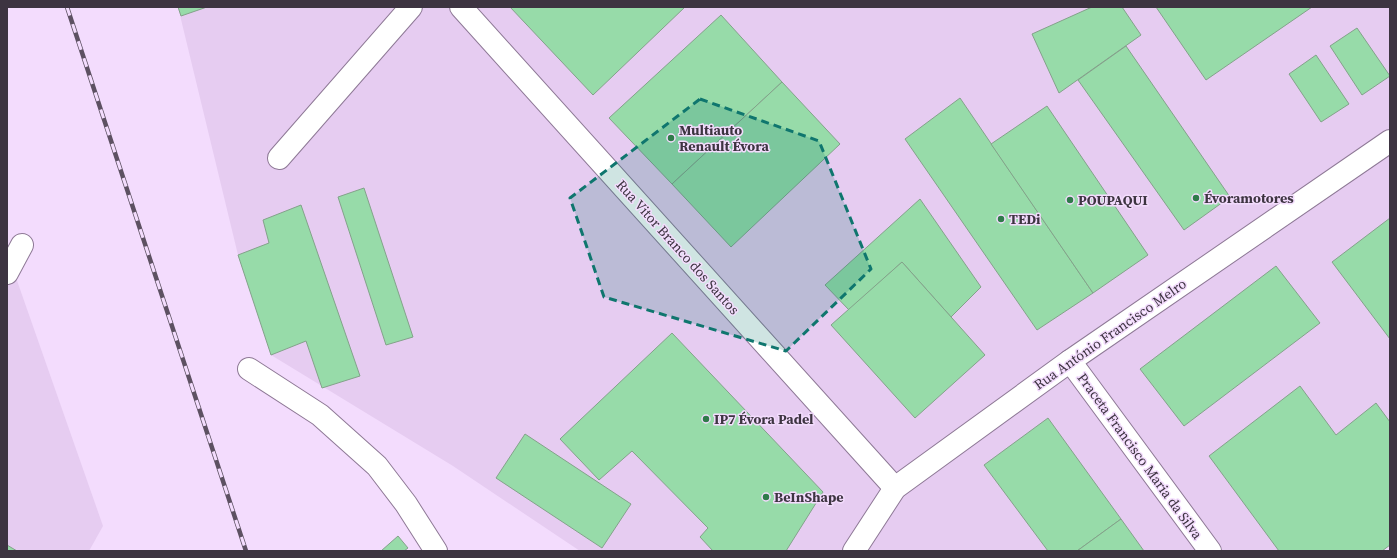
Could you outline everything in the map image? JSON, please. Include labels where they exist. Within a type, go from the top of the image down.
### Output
[{"type":"street","points":[[279,158],[411,7]]},
{"type":"street","name":"Rua Vitor Branco dos Santos","points":[[461,7],[895,488]]},
{"type":"street","name":"Rua António Francisco Melro","points":[[854,551],[895,488],[1070,361],[1390,141]]},
{"type":"street","points":[[7,274],[22,245]]},
{"type":"street","name":"Praceta Francisco Maria da Silva","points":[[1070,361],[1210,551]]},
{"type":"street","points":[[249,369],[320,416],[377,466],[406,504],[436,551]]},
{"type":"highlighted area","points":[[700,99],[819,141],[871,269],[786,351],[604,297],[570,198]]},
{"type":"shaded area","points":[[178,7],[1390,7],[1390,544],[1382,551],[580,551],[453,466],[271,355],[238,255]]},
{"type":"shaded area","points":[[7,252],[103,526],[89,551],[7,551]]},
{"type":"building","points":[[178,7],[207,7],[181,16]]},
{"type":"building","points":[[510,7],[685,7],[593,95]]},
{"type":"building","points":[[1092,7],[1122,7],[1141,35],[1059,93],[1032,34]]},
{"type":"building","points":[[1156,7],[1312,7],[1206,80]]},
{"type":"building","points":[[721,15],[782,82],[672,184],[609,118]]},
{"type":"building","points":[[1357,28],[1390,76],[1362,95],[1330,46]]},
{"type":"building","points":[[1126,46],[1230,197],[1184,230],[1078,80]]},
{"type":"building","points":[[1316,55],[1349,104],[1321,122],[1289,74]]},
{"type":"building","points":[[782,82],[840,144],[731,247],[672,184]]},
{"type":"building","name":"TEDi","points":[[960,98],[1093,293],[1037,330],[905,139]]},
{"type":"building","name":"POUPAQUI","points":[[1047,106],[1148,255],[1093,293],[991,144]]},
{"type":"building","points":[[364,188],[413,337],[386,345],[338,197]]},
{"type":"building","points":[[920,199],[981,287],[951,317],[902,262],[849,310],[825,285]]},
{"type":"building","points":[[301,205],[360,376],[322,388],[306,341],[271,355],[238,255],[269,243],[263,220]]},
{"type":"building","points":[[1390,218],[1390,339],[1332,262]]},
{"type":"building","points":[[902,262],[985,355],[915,418],[831,325]]},
{"type":"building","points":[[1276,266],[1320,323],[1184,426],[1140,369]]},
{"type":"building","points":[[672,333],[823,492],[786,551],[713,551],[700,537],[708,528],[632,451],[599,480],[560,439]]},
{"type":"building","points":[[1300,386],[1336,435],[1376,403],[1390,422],[1390,545],[1382,551],[1279,551],[1209,456]]},
{"type":"building","points":[[1048,418],[1121,519],[1077,551],[1048,551],[984,465]]},
{"type":"building","points":[[525,434],[631,504],[602,548],[496,478]]},
{"type":"building","points":[[1121,519],[1144,551],[1077,551]]},
{"type":"building","points":[[398,536],[408,548],[404,551],[381,551]]},
{"type":"building","points":[[7,545],[17,551],[7,551]]},
{"type":"railway","points":[[67,7],[246,551]]},
{"type":"place","name":"Multiauto Renault Évora","points":[[671,138]]},
{"type":"place","name":"Évoramotores","points":[[1196,198]]},
{"type":"place","name":"POUPAQUI","points":[[1070,200]]},
{"type":"place","name":"TEDi","points":[[1001,219]]},
{"type":"place","name":"IP7 Évora Padel","points":[[706,419]]},
{"type":"place","name":"BeInShape","points":[[766,497]]}]
